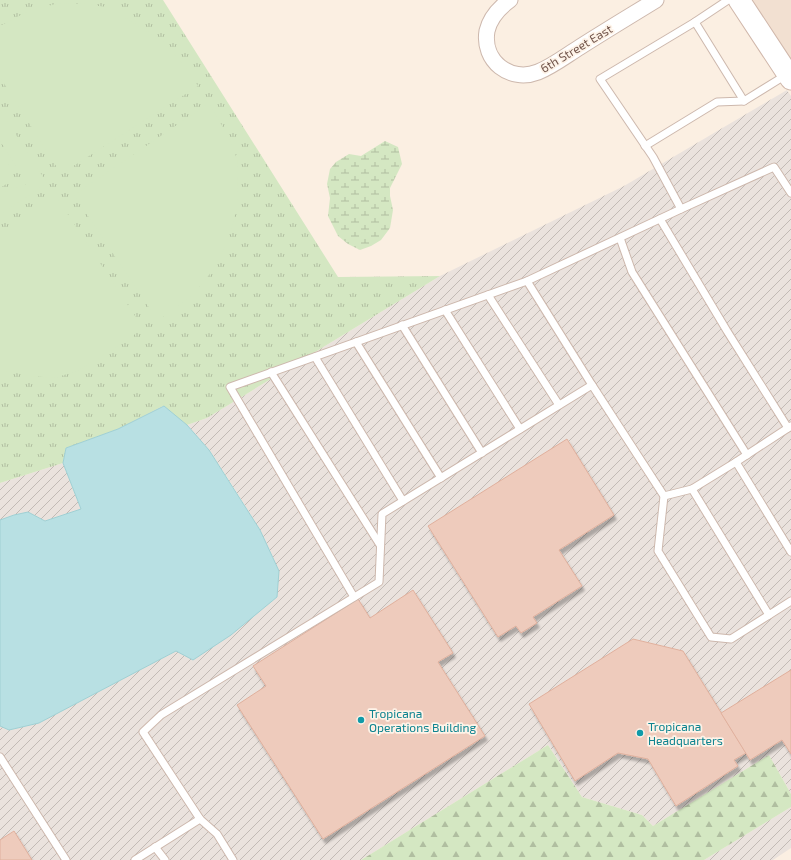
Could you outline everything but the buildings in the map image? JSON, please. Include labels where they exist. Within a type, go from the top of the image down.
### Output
[{"type":"street","name":"6th Street East","points":[[510,0],[502,6],[491,20],[486,40],[488,50],[496,64],[506,71],[524,75],[537,72],[559,60],[656,0]]},
{"type":"street","points":[[740,0],[789,77]]},
{"type":"lane","points":[[681,209],[652,157],[600,79],[728,0]]},
{"type":"lane","points":[[694,22],[744,100]]},
{"type":"lane","points":[[645,146],[717,102],[744,100],[789,77]]},
{"type":"lane","points":[[354,597],[230,387],[527,281],[774,167],[791,193]]},
{"type":"lane","points":[[660,219],[727,331],[790,427],[692,489],[664,496]]},
{"type":"lane","points":[[620,238],[632,272],[747,455]]},
{"type":"lane","points":[[527,281],[664,496],[658,551],[711,636],[731,639],[791,601]]},
{"type":"lane","points":[[488,295],[559,405]]},
{"type":"lane","points":[[445,310],[520,429]]},
{"type":"lane","points":[[402,325],[482,453]]},
{"type":"lane","points":[[356,342],[441,478]]},
{"type":"lane","points":[[315,357],[403,501]]},
{"type":"lane","points":[[271,372],[380,545]]},
{"type":"lane","points":[[233,860],[217,834],[200,819],[144,732],[161,715],[379,582],[382,514],[592,385]]},
{"type":"lane","points":[[736,462],[791,552]]},
{"type":"lane","points":[[692,489],[768,615]]},
{"type":"lane","points":[[0,756],[66,860]]},
{"type":"lane","points":[[135,860],[200,819]]},
{"type":"lane","points":[[155,847],[164,860]]},
{"type":"shaded area","points":[[751,0],[791,0],[791,62]]},
{"type":"shaded area","points":[[787,90],[791,96],[791,794],[769,755],[653,826],[642,815],[582,797],[548,745],[361,860],[0,860],[0,726],[9,730],[39,723],[176,651],[279,571],[260,530],[229,480],[209,450],[187,425],[207,418],[440,276],[624,186]]},
{"type":"shaded area","points":[[63,463],[81,509],[45,521],[28,512],[0,520],[0,483]]},
{"type":"shaded area","points":[[791,807],[791,848],[773,860],[704,860]]},
{"type":"green space","points":[[0,0],[163,0],[338,277],[440,276],[207,418],[187,425],[163,406],[118,429],[66,448],[63,463],[0,483]]},
{"type":"green space","points":[[60,3],[106,7],[124,17],[163,41],[187,69],[198,86],[61,174],[0,77],[0,26],[30,10]]},
{"type":"green space","points":[[209,103],[230,140],[237,159],[238,204],[224,249],[212,271],[195,293],[158,321],[74,195]]},
{"type":"green space","points":[[0,110],[47,183],[0,215],[0,196],[13,187],[21,188],[26,184],[28,178],[27,171],[20,166],[16,166],[0,141]]},
{"type":"green space","points":[[385,141],[398,147],[402,164],[390,188],[393,210],[390,228],[381,240],[360,250],[348,244],[338,236],[328,216],[330,198],[327,184],[330,169],[336,162],[349,154],[361,156]]},
{"type":"green space","points":[[0,151],[12,169],[10,176],[11,181],[0,188]]},
{"type":"green space","points":[[57,198],[143,328],[123,343],[79,370],[55,378],[31,376],[6,371],[0,368],[0,236]]},
{"type":"green space","points":[[548,745],[582,797],[642,815],[653,826],[769,755],[791,794],[791,807],[704,860],[361,860]]},
{"type":"water","points":[[164,406],[187,425],[209,450],[260,530],[279,571],[277,597],[231,635],[193,660],[176,651],[39,723],[9,730],[0,726],[0,520],[28,512],[45,521],[81,509],[63,463],[66,448],[118,429]]},
{"type":"place","name":"Tropicana Operations Building","points":[[361,720]]},
{"type":"place","name":"Tropicana Headquarters","points":[[640,733]]}]
